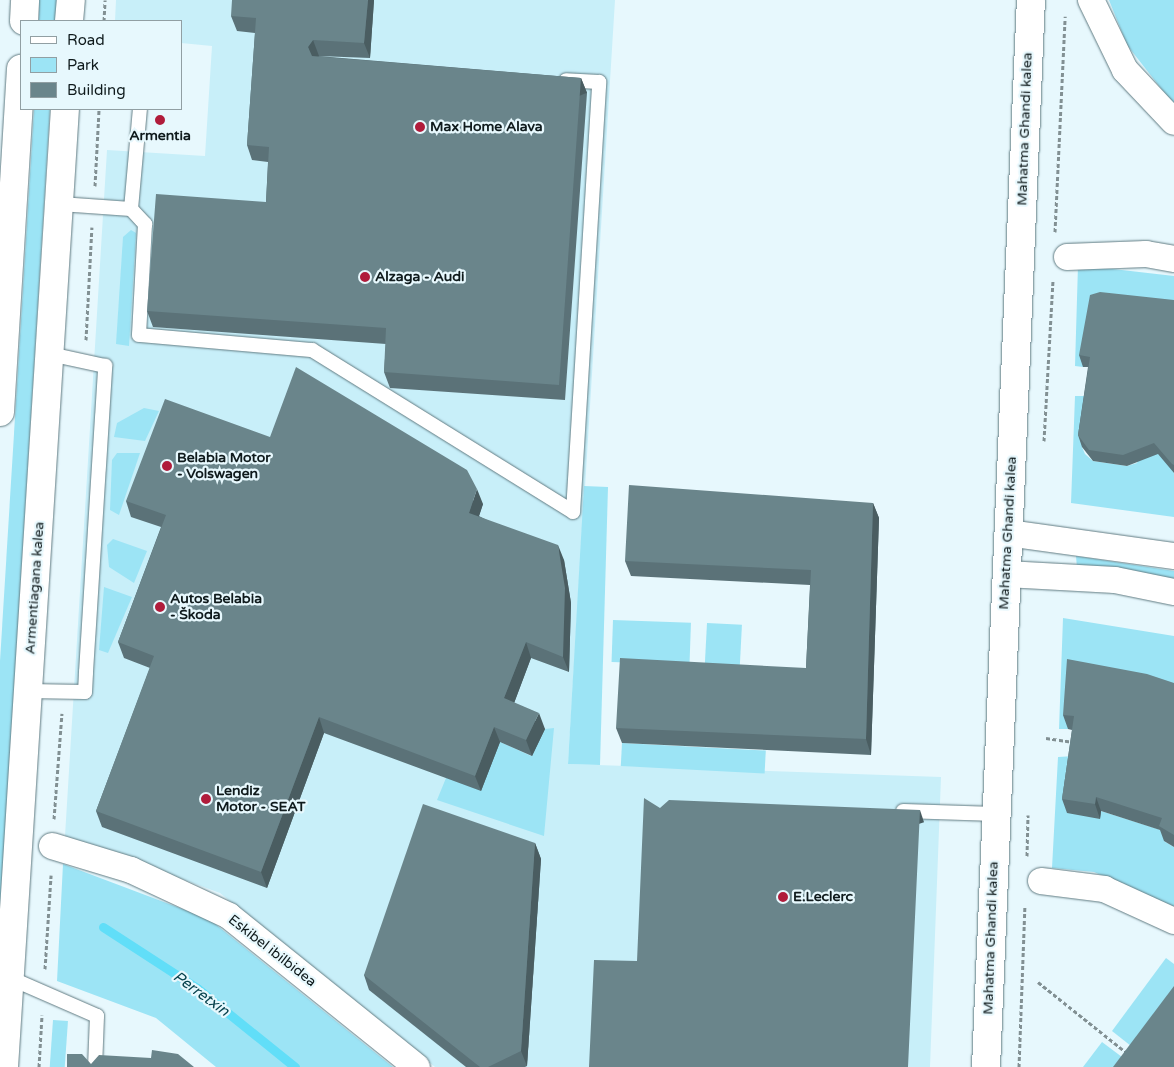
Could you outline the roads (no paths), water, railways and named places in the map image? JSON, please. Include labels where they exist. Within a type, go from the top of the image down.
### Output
[{"type":"main road","points":[[24,20],[25,0]]},
{"type":"main road","points":[[70,0],[70,20]]},
{"type":"main road","name":"Mahatma Ghandi kalea","points":[[986,1067],[1031,0]]},
{"type":"main road","points":[[0,412],[20,85]]},
{"type":"main road","name":"Armentiagana kalea","points":[[4,1067],[65,110]]},
{"type":"street","points":[[1091,0],[1125,70],[1174,122]]},
{"type":"street","points":[[1066,257],[1146,254],[1174,259]]},
{"type":"street","points":[[1008,533],[1174,556]]},
{"type":"street","points":[[1006,574],[1115,580],[1174,592]]},
{"type":"street","name":"Eskibel ibilbidea","points":[[52,846],[130,870],[229,916],[417,1067]]},
{"type":"street","points":[[1041,881],[1104,889],[1174,921]]},
{"type":"lane","points":[[60,204],[132,210],[145,224],[139,335],[312,350],[573,512],[599,82],[550,79]]},
{"type":"lane","points":[[132,210],[140,110]]},
{"type":"lane","points":[[28,691],[85,692],[105,366],[50,354]]},
{"type":"lane","points":[[887,810],[996,814]]},
{"type":"lane","points":[[10,978],[97,1016],[95,1067]]},
{"type":"waterway","name":"Perretxin","points":[[103,927],[197,988],[295,1067]]},
{"type":"place","name":"Armentia","points":[[160,120]]},
{"type":"place","name":"Max Home Alava","points":[[420,127]]},
{"type":"place","name":"Alzaga - Audi","points":[[365,277]]},
{"type":"place","name":"Belabia Motor - Volswagen","points":[[167,466]]},
{"type":"place","name":"Autos Belabia - Škoda","points":[[160,607]]},
{"type":"place","name":"Lendiz Motor - SEAT","points":[[206,799]]},
{"type":"place","name":"E.Leclerc","points":[[783,897]]}]
